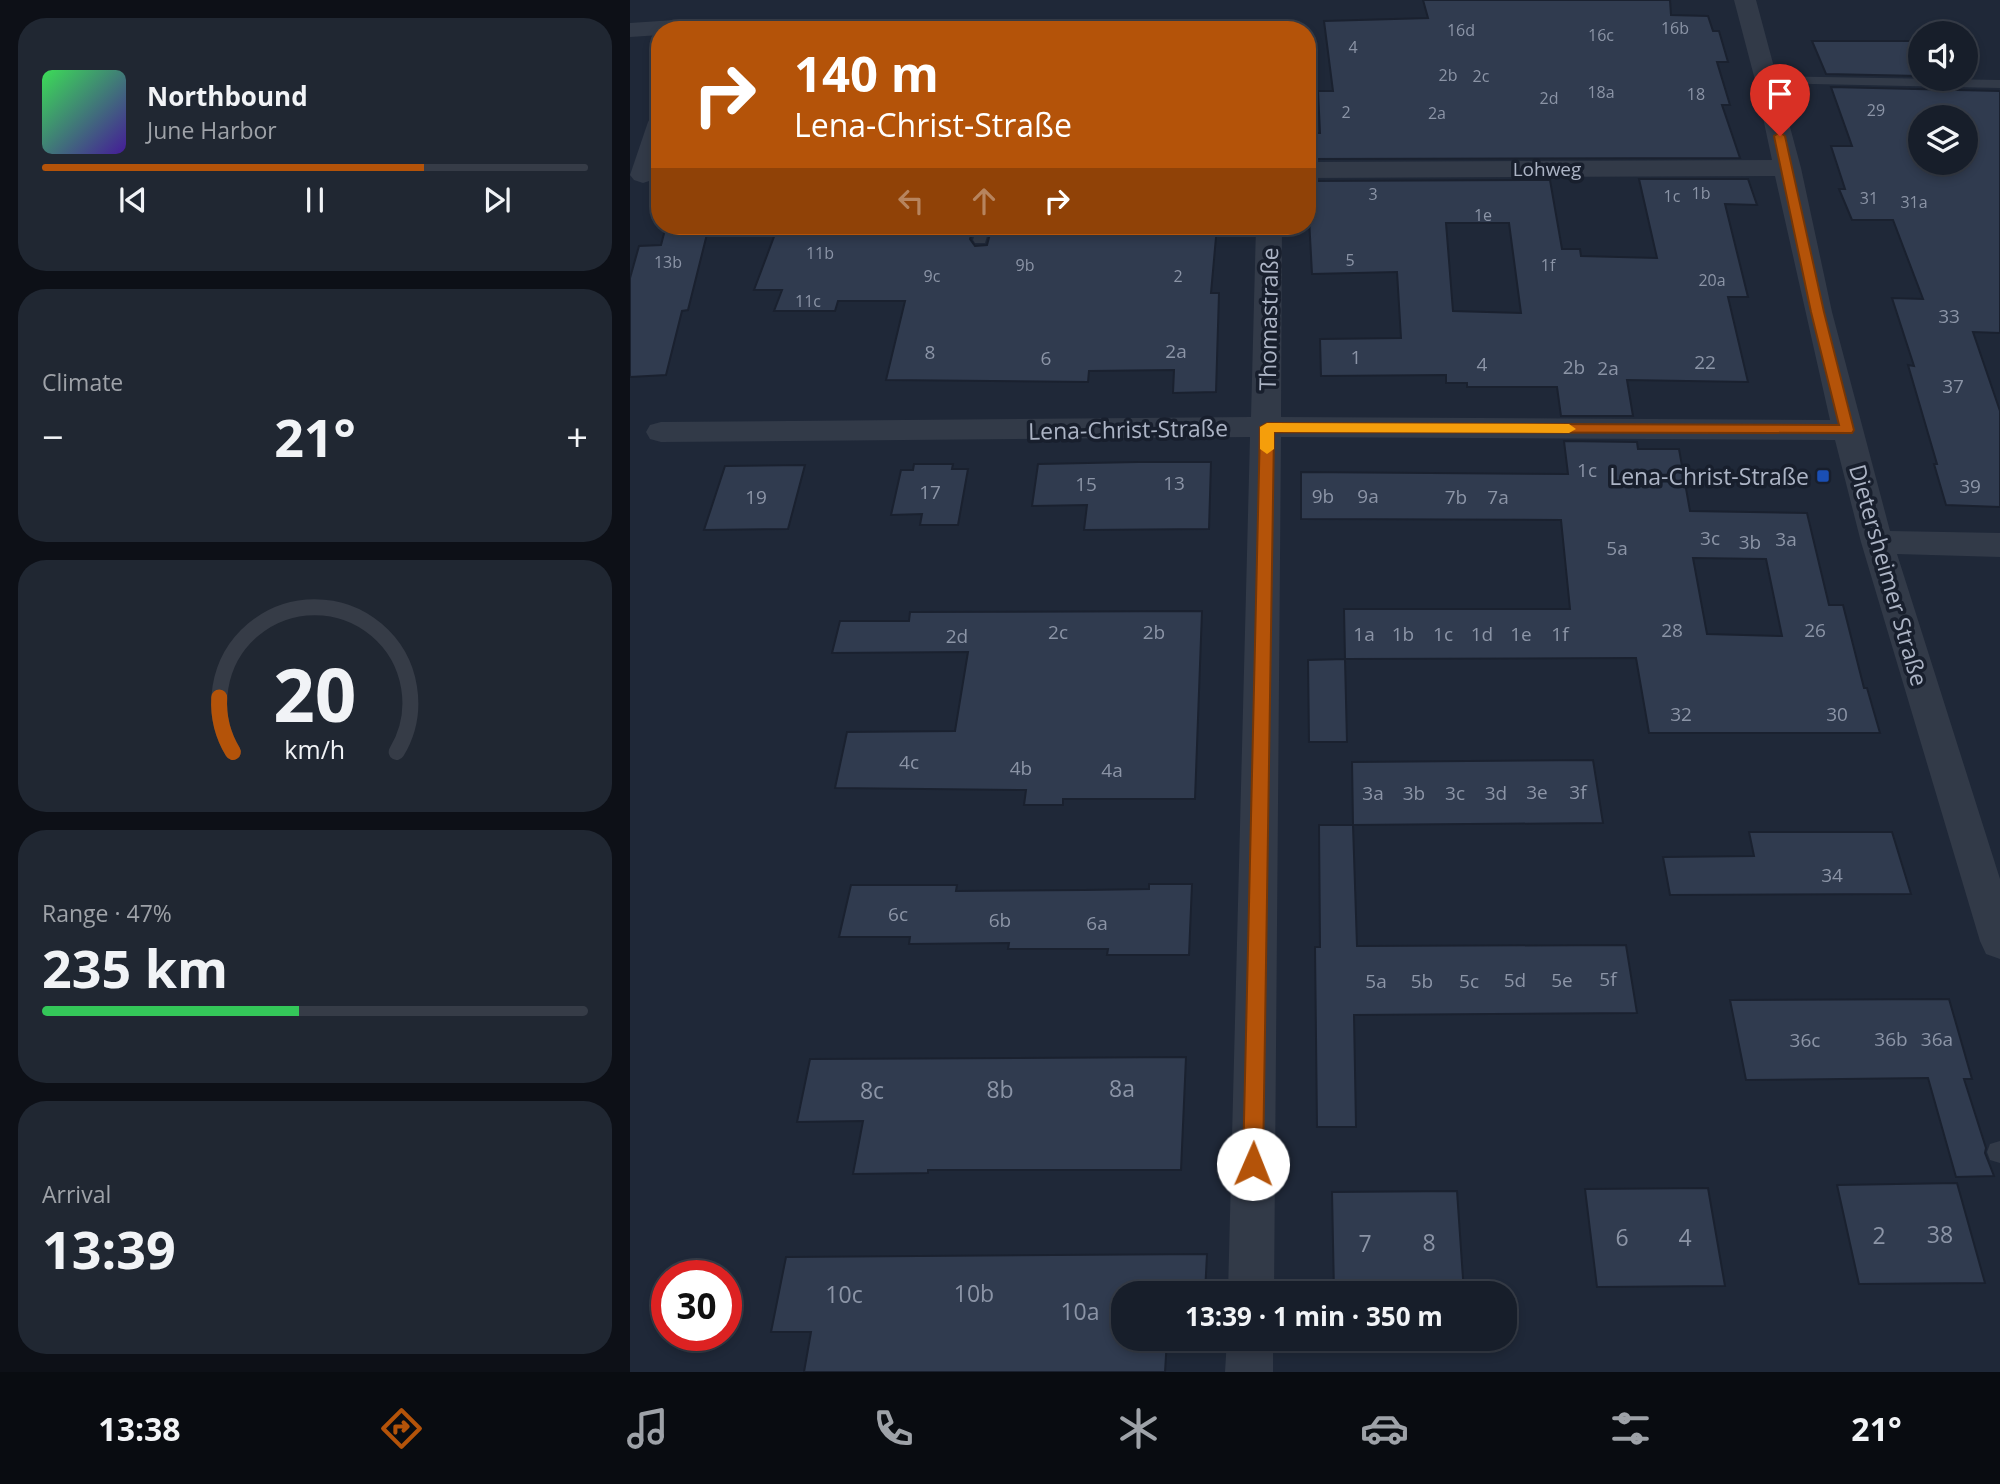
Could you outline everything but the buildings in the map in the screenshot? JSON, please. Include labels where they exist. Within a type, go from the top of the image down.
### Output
[{"type":"street","points":[[692,21],[697,0]]},
{"type":"street","name":"Dietersheimer Straße","points":[[1745,0],[1788,168],[1818,312],[1877,542],[2000,941]]},
{"type":"street","points":[[630,30],[651,29]]},
{"type":"street","points":[[644,175],[651,152]]},
{"type":"street","name":"Lohweg","points":[[1316,170],[1788,168]]},
{"type":"street","name":"Thomastraße","points":[[1251,1281],[1269,235]]},
{"type":"street","name":"Lena-Christ-Straße","points":[[661,432],[1267,427],[1847,430]]},
{"type":"street","points":[[1877,542],[2000,545]]},
{"type":"street","points":[[1249,1372],[1250,1351]]},
{"type":"lane","points":[[1767,80],[2000,84]]},
{"type":"lane","points":[[980,240],[981,235]]},
{"type":"slow traffic","points":[[1267,449],[1267,427],[1569,429]]},
{"type":"place","name":"Lena-Christ-Straße","points":[[1823,476]]},
{"type":"route","points":[[1253,1164],[1267,427],[1847,430],[1780,136]]}]
